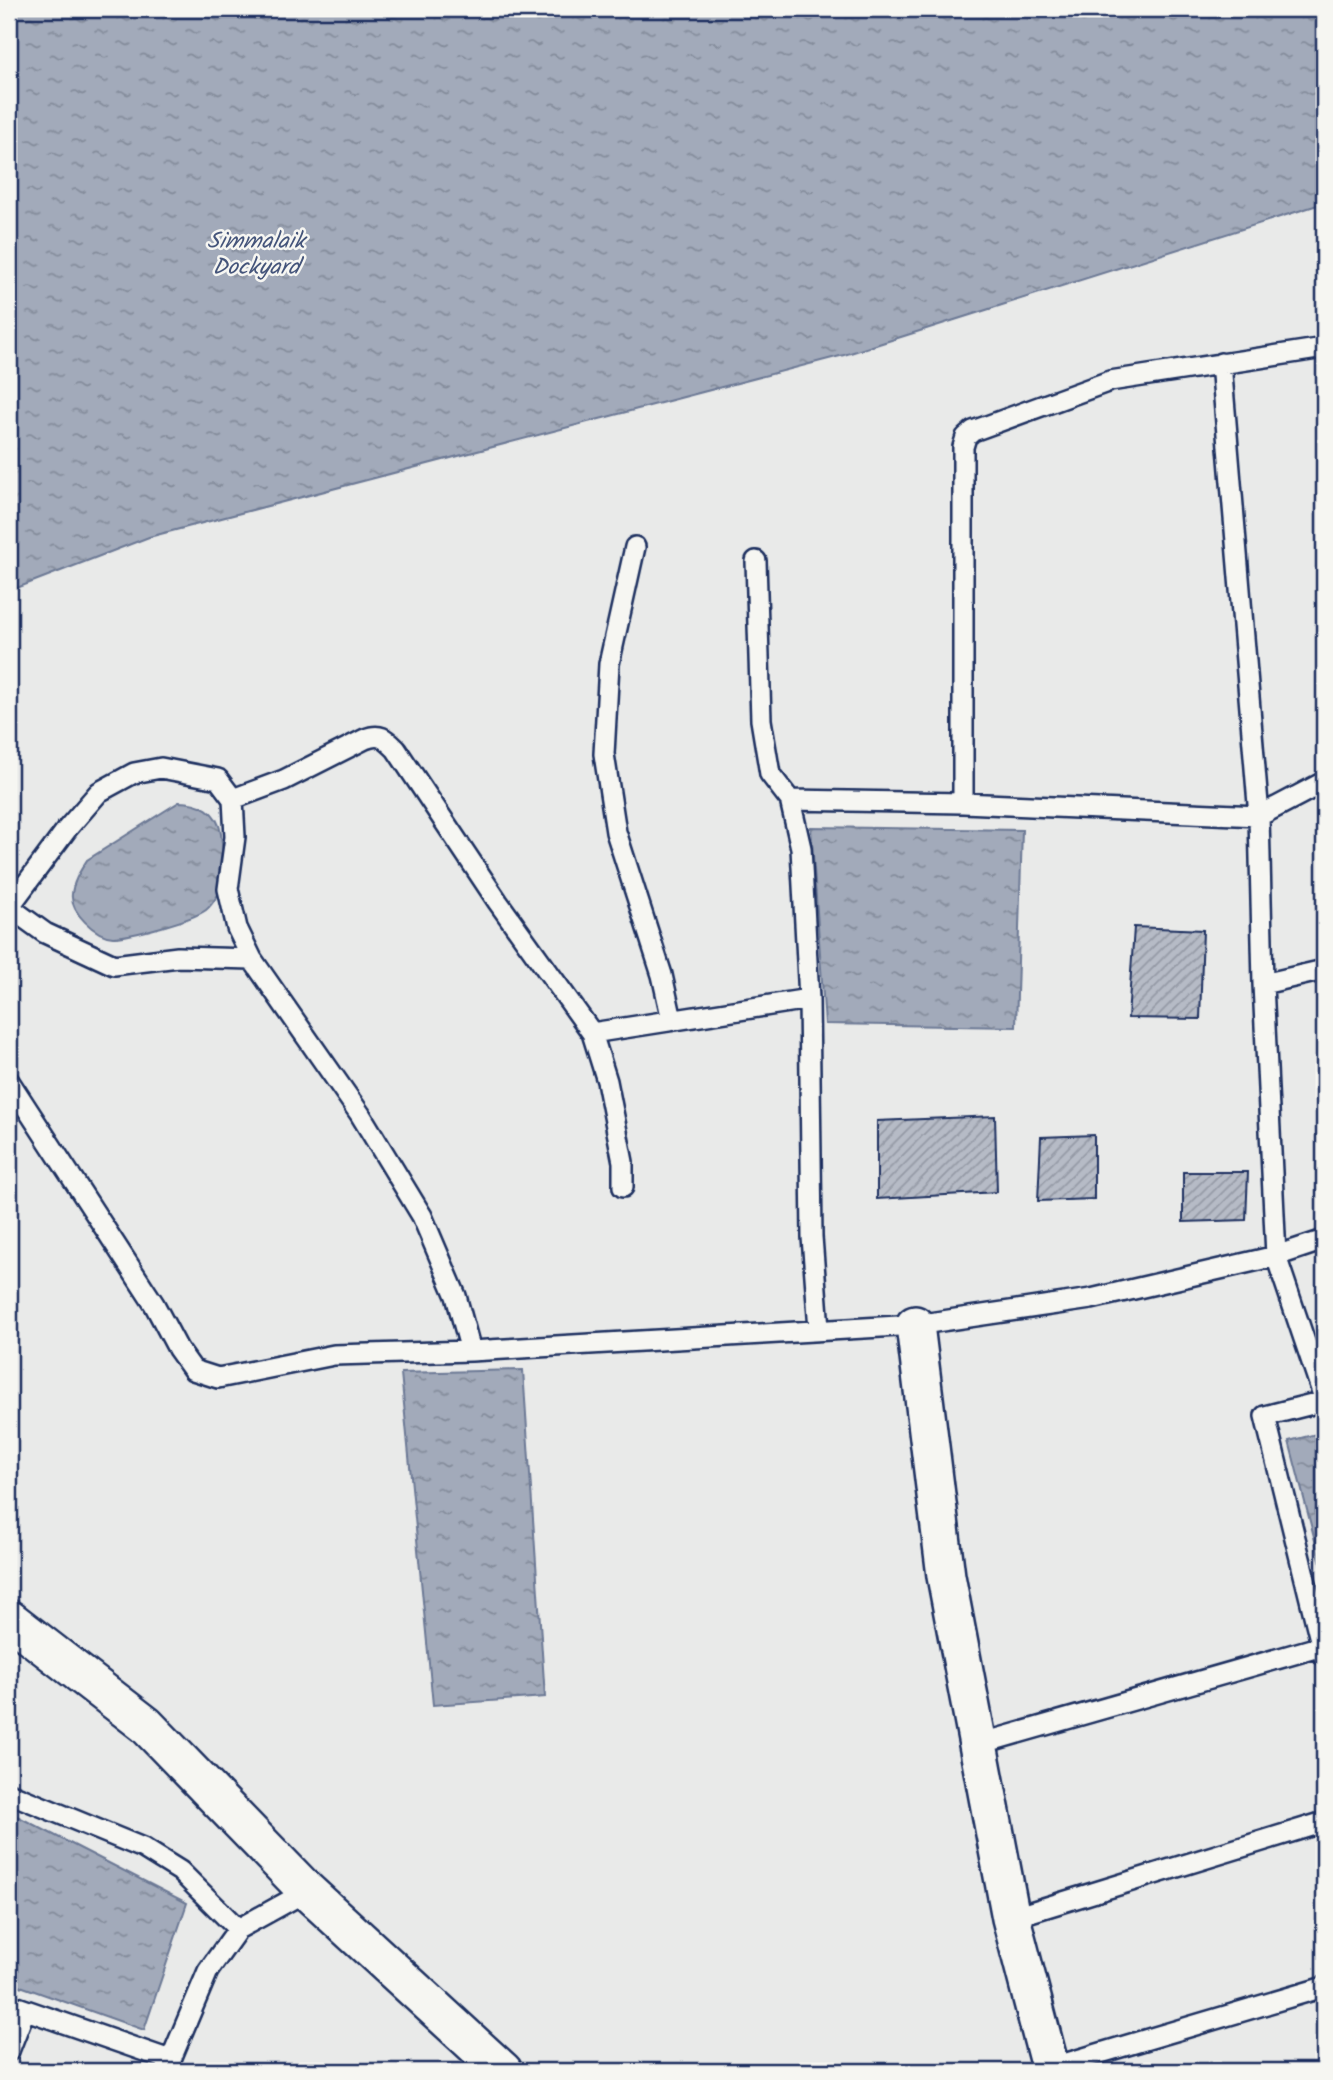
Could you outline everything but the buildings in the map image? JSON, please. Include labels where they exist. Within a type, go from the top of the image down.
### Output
[{"type":"street","points":[[915,1325],[946,1576],[976,1745],[1011,1918],[1050,2070]]},
{"type":"street","points":[[9,1619],[146,1725],[307,1891],[503,2071]]},
{"type":"lane","points":[[963,803],[965,437],[973,431],[1110,381],[1324,348]]},
{"type":"lane","points":[[976,1745],[1323,1651],[1265,1416],[1324,1399],[1276,1256],[1263,984],[1259,816],[1221,363]]},
{"type":"lane","points":[[635,547],[609,664],[604,754],[616,832],[662,975],[672,1020]]},
{"type":"lane","points":[[756,561],[761,720],[771,774],[790,800],[801,848],[809,999],[813,1237],[819,1329]]},
{"type":"lane","points":[[233,799],[284,780],[365,739],[375,735],[385,738],[396,749],[498,902],[592,1033],[607,1081],[624,1162],[623,1187]]},
{"type":"lane","points":[[252,959],[178,957],[114,965],[45,933],[9,908],[67,829],[99,792],[134,773],[161,768],[218,779],[233,799],[234,837],[228,889],[237,928],[252,959],[360,1114],[422,1216],[456,1296],[471,1351]]},
{"type":"lane","points":[[790,800],[963,803],[1259,816],[1324,782]]},
{"type":"lane","points":[[1263,984],[1324,970]]},
{"type":"lane","points":[[592,1033],[809,999]]},
{"type":"lane","points":[[9,1081],[154,1304],[178,1349],[193,1370],[218,1378],[334,1355],[471,1351],[915,1325],[1091,1299],[1276,1256],[1324,1240]]},
{"type":"lane","points":[[9,1793],[143,1848],[180,1871],[237,1929]]},
{"type":"lane","points":[[1011,1918],[1324,1822]]},
{"type":"lane","points":[[9,2051],[17,2007],[168,2066],[208,1971],[237,1929],[307,1891]]},
{"type":"lane","points":[[1050,2070],[1324,1987]]},
{"type":"water","name":"Simmalaik Dockyard","points":[[9,9],[1324,9],[1324,203],[844,355],[149,537],[9,591]]},
{"type":"water","points":[[179,802],[207,809],[219,826],[223,872],[218,895],[206,910],[199,914],[146,931],[113,937],[92,928],[79,915],[72,901],[74,885],[87,860]]},
{"type":"water","points":[[811,827],[1022,830],[1016,1027],[825,1024]]},
{"type":"water","points":[[523,1370],[545,1697],[433,1705],[401,1373]]},
{"type":"water","points":[[1324,1432],[1324,1575],[1289,1441]]},
{"type":"water","points":[[9,1812],[187,1903],[144,2030],[9,1982]]}]
